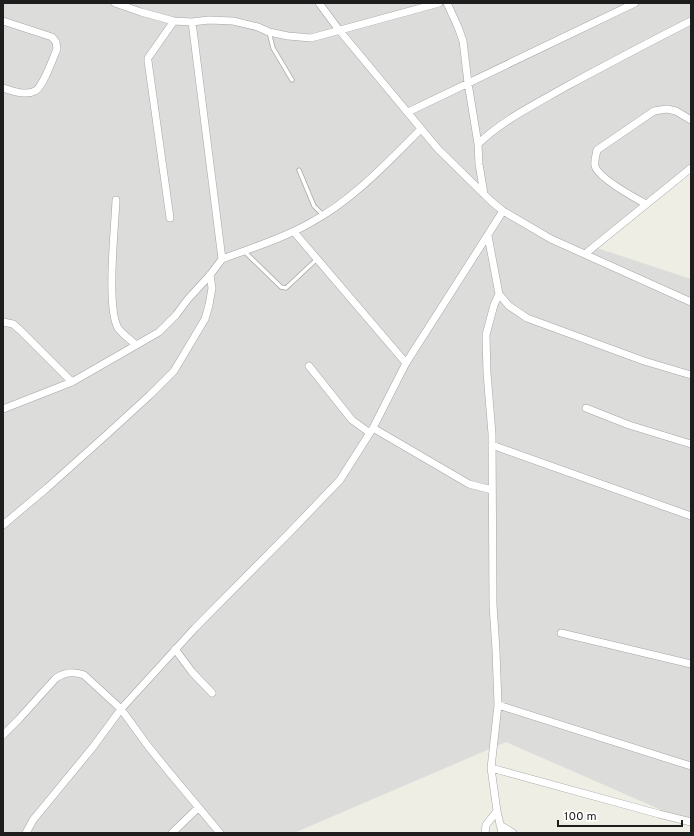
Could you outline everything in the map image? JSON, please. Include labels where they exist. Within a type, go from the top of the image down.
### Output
[{"type":"street","points":[[114,3],[174,21],[233,21],[258,27],[269,32],[288,36],[311,38],[439,3]]},
{"type":"street","points":[[319,3],[339,30],[421,129],[438,148],[503,211],[551,238],[691,302]]},
{"type":"street","points":[[447,3],[463,41],[484,194]]},
{"type":"street","points":[[408,112],[636,3]]},
{"type":"street","points":[[3,21],[52,37],[56,42],[57,49],[40,87],[28,93],[3,88]]},
{"type":"street","points":[[170,218],[148,58],[174,21]]},
{"type":"street","points":[[478,144],[514,115],[691,21]]},
{"type":"street","points":[[192,22],[222,259]]},
{"type":"street","points":[[646,204],[615,186],[598,173],[595,166],[597,150],[654,111],[667,109],[676,111],[691,120]]},
{"type":"street","points":[[3,409],[72,382],[159,332],[210,276],[222,259],[294,232],[323,215],[371,178],[421,129]]},
{"type":"street","points":[[585,254],[691,168]]},
{"type":"street","points":[[116,200],[112,288],[113,313],[118,328],[136,345]]},
{"type":"street","points":[[26,833],[33,820],[93,747],[121,709],[175,649],[340,480],[371,430],[406,363],[503,211]]},
{"type":"street","points":[[294,232],[406,363]]},
{"type":"street","points":[[488,236],[499,294],[510,306],[527,318],[644,361],[691,375]]},
{"type":"street","points":[[3,525],[81,458],[174,371],[204,319],[209,305],[212,288],[210,276]]},
{"type":"street","points":[[499,294],[494,305],[486,335],[492,444],[493,605],[498,705],[491,768],[501,829],[513,833]]},
{"type":"street","points":[[3,322],[13,324],[20,330],[72,382]]},
{"type":"street","points":[[309,366],[352,420],[469,484],[492,490]]},
{"type":"street","points":[[586,408],[629,425],[691,444]]},
{"type":"street","points":[[492,444],[691,516]]},
{"type":"street","points":[[561,633],[691,664]]},
{"type":"street","points":[[175,649],[192,672],[212,693]]},
{"type":"street","points":[[5,734],[47,687],[61,674],[78,673],[84,675],[121,709],[148,746],[220,833]]},
{"type":"street","points":[[498,705],[691,766]]},
{"type":"street","points":[[3,724],[5,734]]},
{"type":"street","points":[[491,768],[691,822]]},
{"type":"street","points":[[172,833],[198,808]]},
{"type":"street","points":[[485,833],[486,825],[497,811]]},
{"type":"lane","points":[[269,32],[273,48],[292,80]]},
{"type":"lane","points":[[299,170],[314,206],[323,215]]},
{"type":"lane","points":[[244,251],[281,287],[286,288],[317,259]]},
{"type":"shaded area","points":[[3,3],[691,3],[691,171],[594,247],[691,279],[691,823],[506,742],[294,833],[3,833]]}]
